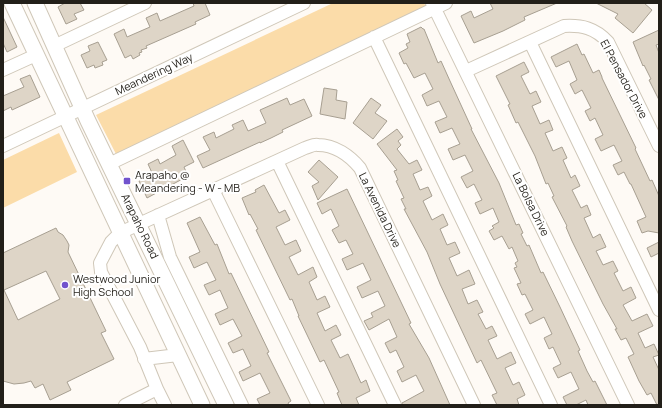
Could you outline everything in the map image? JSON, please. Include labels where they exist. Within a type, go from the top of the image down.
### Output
[{"type":"main road","name":"Arapaho Road","points":[[12,3],[202,405]]},
{"type":"main road","name":"Arapaho Road","points":[[35,3],[82,108],[226,405]]},
{"type":"street","points":[[54,46],[145,3]]},
{"type":"street","name":"Meandering Way","points":[[3,146],[304,3]]},
{"type":"street","points":[[109,164],[374,37],[434,6],[446,3]]},
{"type":"street","name":"La Bolsa Drive","points":[[434,6],[628,405]]},
{"type":"street","name":"El Pensador Drive","points":[[466,71],[564,26],[587,28],[600,34],[608,42],[659,146]]},
{"type":"street","points":[[374,37],[551,405]]},
{"type":"street","points":[[530,42],[659,310]]},
{"type":"street","points":[[3,70],[36,55]]},
{"type":"street","name":"La Avenida Drive","points":[[120,233],[305,148],[317,144],[341,151],[353,160],[360,168],[474,405]]},
{"type":"street","points":[[277,161],[395,405]]},
{"type":"street","points":[[213,190],[318,405]]},
{"type":"street","points":[[158,215],[170,256],[242,405]]},
{"type":"street","points":[[120,233],[111,242],[100,263],[101,272],[144,358],[165,405]]},
{"type":"street","points":[[144,358],[178,355]]},
{"type":"street","points":[[125,405],[157,389]]},
{"type":"shaded area","points":[[333,3],[424,3],[426,7],[116,154],[96,115]]},
{"type":"shaded area","points":[[59,133],[77,172],[3,208],[3,160]]},
{"type":"building","points":[[65,3],[80,3],[84,10],[74,14],[77,19],[66,24],[58,7]]},
{"type":"building","points":[[193,3],[205,3],[210,15],[195,22],[196,24],[146,46],[147,48],[141,50],[142,52],[139,53],[140,55],[133,59],[131,55],[125,58],[114,34],[124,29],[127,37],[150,27],[146,18],[157,13],[160,21],[194,6]]},
{"type":"building","points":[[490,3],[557,3],[524,17],[525,20],[503,31],[474,43],[461,16],[471,11],[474,18],[493,9]]},
{"type":"building","points":[[596,3],[644,3],[652,10],[633,33],[615,18],[618,14]]},
{"type":"building","points":[[3,17],[17,47],[7,52],[3,43]]},
{"type":"building","points":[[421,27],[424,29],[438,63],[441,61],[471,129],[499,183],[516,225],[519,224],[523,233],[521,234],[527,246],[529,245],[541,273],[543,272],[560,307],[580,350],[578,351],[587,371],[593,382],[595,381],[607,405],[588,405],[586,400],[576,405],[567,405],[563,397],[579,389],[571,372],[558,378],[553,368],[561,364],[553,347],[549,349],[544,338],[552,334],[544,317],[530,324],[525,314],[533,310],[525,294],[522,295],[517,284],[521,283],[514,268],[517,267],[515,263],[518,261],[512,247],[509,249],[502,236],[494,240],[489,231],[494,228],[492,226],[499,222],[493,208],[480,214],[475,203],[482,200],[474,184],[467,188],[461,177],[473,171],[465,155],[453,160],[448,149],[460,144],[452,128],[440,133],[435,122],[447,117],[439,101],[427,106],[422,95],[433,89],[425,73],[414,78],[406,63],[404,64],[399,53],[408,48],[406,44],[410,42],[407,34]]},
{"type":"building","points":[[659,30],[659,44],[656,45],[659,53],[659,100],[649,80],[651,79],[644,65],[643,66],[633,42]]},
{"type":"building","points":[[98,42],[107,60],[102,62],[103,65],[95,68],[94,65],[87,68],[81,55],[90,51],[88,46]]},
{"type":"building","points":[[577,44],[582,55],[584,54],[593,73],[599,70],[650,181],[652,180],[659,196],[659,233],[648,231],[642,233],[637,221],[646,217],[624,172],[618,175],[613,165],[622,161],[614,145],[601,151],[595,139],[603,135],[595,118],[590,121],[585,111],[591,108],[582,90],[575,94],[570,84],[577,80],[569,61],[556,67],[551,57]]},
{"type":"building","points":[[524,62],[529,72],[521,76],[530,94],[536,91],[541,102],[532,106],[540,124],[549,120],[553,130],[545,133],[553,151],[562,147],[567,158],[563,160],[571,178],[575,175],[580,186],[572,190],[581,208],[587,205],[591,215],[584,218],[593,238],[600,234],[606,247],[596,251],[603,265],[613,261],[618,271],[614,273],[623,291],[631,287],[636,298],[623,305],[632,321],[647,314],[653,326],[638,333],[645,348],[654,344],[659,355],[653,357],[659,370],[659,405],[657,405],[651,393],[647,395],[639,381],[628,357],[634,354],[626,338],[621,340],[615,329],[617,329],[572,241],[566,227],[567,226],[552,197],[554,196],[548,183],[546,184],[535,156],[518,122],[516,123],[508,105],[510,104],[496,76]]},
{"type":"building","points":[[30,75],[40,97],[12,110],[11,107],[3,111],[3,96],[24,87],[20,79]]},
{"type":"building","points":[[324,88],[337,90],[336,100],[347,102],[345,119],[320,114]]},
{"type":"building","points":[[287,98],[290,105],[304,99],[312,116],[282,130],[283,132],[271,138],[203,168],[197,156],[210,150],[203,137],[214,132],[216,138],[234,129],[232,125],[243,120],[248,131],[266,123],[260,110]]},
{"type":"building","points":[[371,98],[381,105],[375,113],[387,121],[373,139],[353,123]]},
{"type":"building","points":[[397,129],[403,137],[398,141],[401,145],[397,149],[409,164],[417,160],[422,170],[413,174],[420,190],[428,187],[432,196],[423,201],[432,220],[443,214],[448,225],[440,229],[447,245],[455,242],[460,253],[449,258],[457,276],[469,270],[475,284],[462,289],[468,304],[477,300],[483,312],[478,314],[486,329],[492,326],[497,336],[488,340],[497,359],[511,352],[516,363],[505,368],[513,385],[519,382],[525,395],[517,399],[519,405],[497,405],[492,395],[497,393],[481,360],[477,363],[440,284],[427,252],[404,209],[406,209],[401,199],[404,198],[396,181],[398,180],[394,171],[397,170],[377,144]]},
{"type":"building","points":[[183,140],[194,162],[184,167],[188,176],[147,198],[139,181],[153,175],[148,164],[158,159],[160,164],[176,155],[172,146]]},
{"type":"building","points":[[319,160],[338,177],[318,200],[312,186],[319,182],[308,172]]},
{"type":"building","points":[[264,185],[279,213],[285,210],[290,220],[276,227],[285,245],[296,240],[301,251],[289,257],[298,275],[313,267],[317,277],[309,282],[317,300],[325,296],[330,307],[317,313],[325,331],[336,325],[341,335],[331,340],[340,358],[348,354],[361,383],[366,380],[370,391],[356,398],[359,405],[342,405],[337,393],[339,392],[324,360],[320,362],[298,316],[292,299],[290,300],[256,230],[258,229],[250,214],[249,215],[242,198],[256,192],[255,190]]},
{"type":"building","points":[[347,189],[411,323],[409,324],[429,358],[450,405],[402,405],[402,403],[424,391],[416,375],[402,382],[397,371],[404,367],[396,350],[390,353],[385,343],[397,337],[389,319],[369,330],[364,321],[373,317],[371,313],[385,306],[378,291],[362,298],[357,287],[371,280],[363,263],[347,270],[342,259],[353,254],[346,240],[339,243],[332,230],[339,226],[331,209],[322,214],[317,203]]},
{"type":"building","points":[[200,217],[215,245],[217,244],[229,274],[231,273],[269,352],[267,353],[291,401],[288,403],[289,405],[260,405],[257,399],[270,393],[260,373],[243,381],[239,372],[251,366],[243,349],[233,353],[228,343],[242,336],[233,319],[220,325],[215,314],[228,308],[220,290],[209,295],[204,285],[216,280],[207,262],[194,268],[189,257],[200,252],[187,223]]},
{"type":"building","points":[[56,228],[58,232],[63,235],[69,245],[68,252],[106,331],[101,333],[114,359],[67,382],[71,390],[50,400],[43,384],[35,388],[31,381],[14,384],[3,381],[3,253]],"holes":[[[46,271],[60,299],[18,320],[4,290]]]},
{"type":"building","points":[[659,242],[659,253],[651,257],[647,248]]},
{"type":"place","name":"Arapaho @ Meandering - W - MB","points":[[127,181]]},
{"type":"place","name":"Westwood Junior High School","points":[[65,285]]}]
